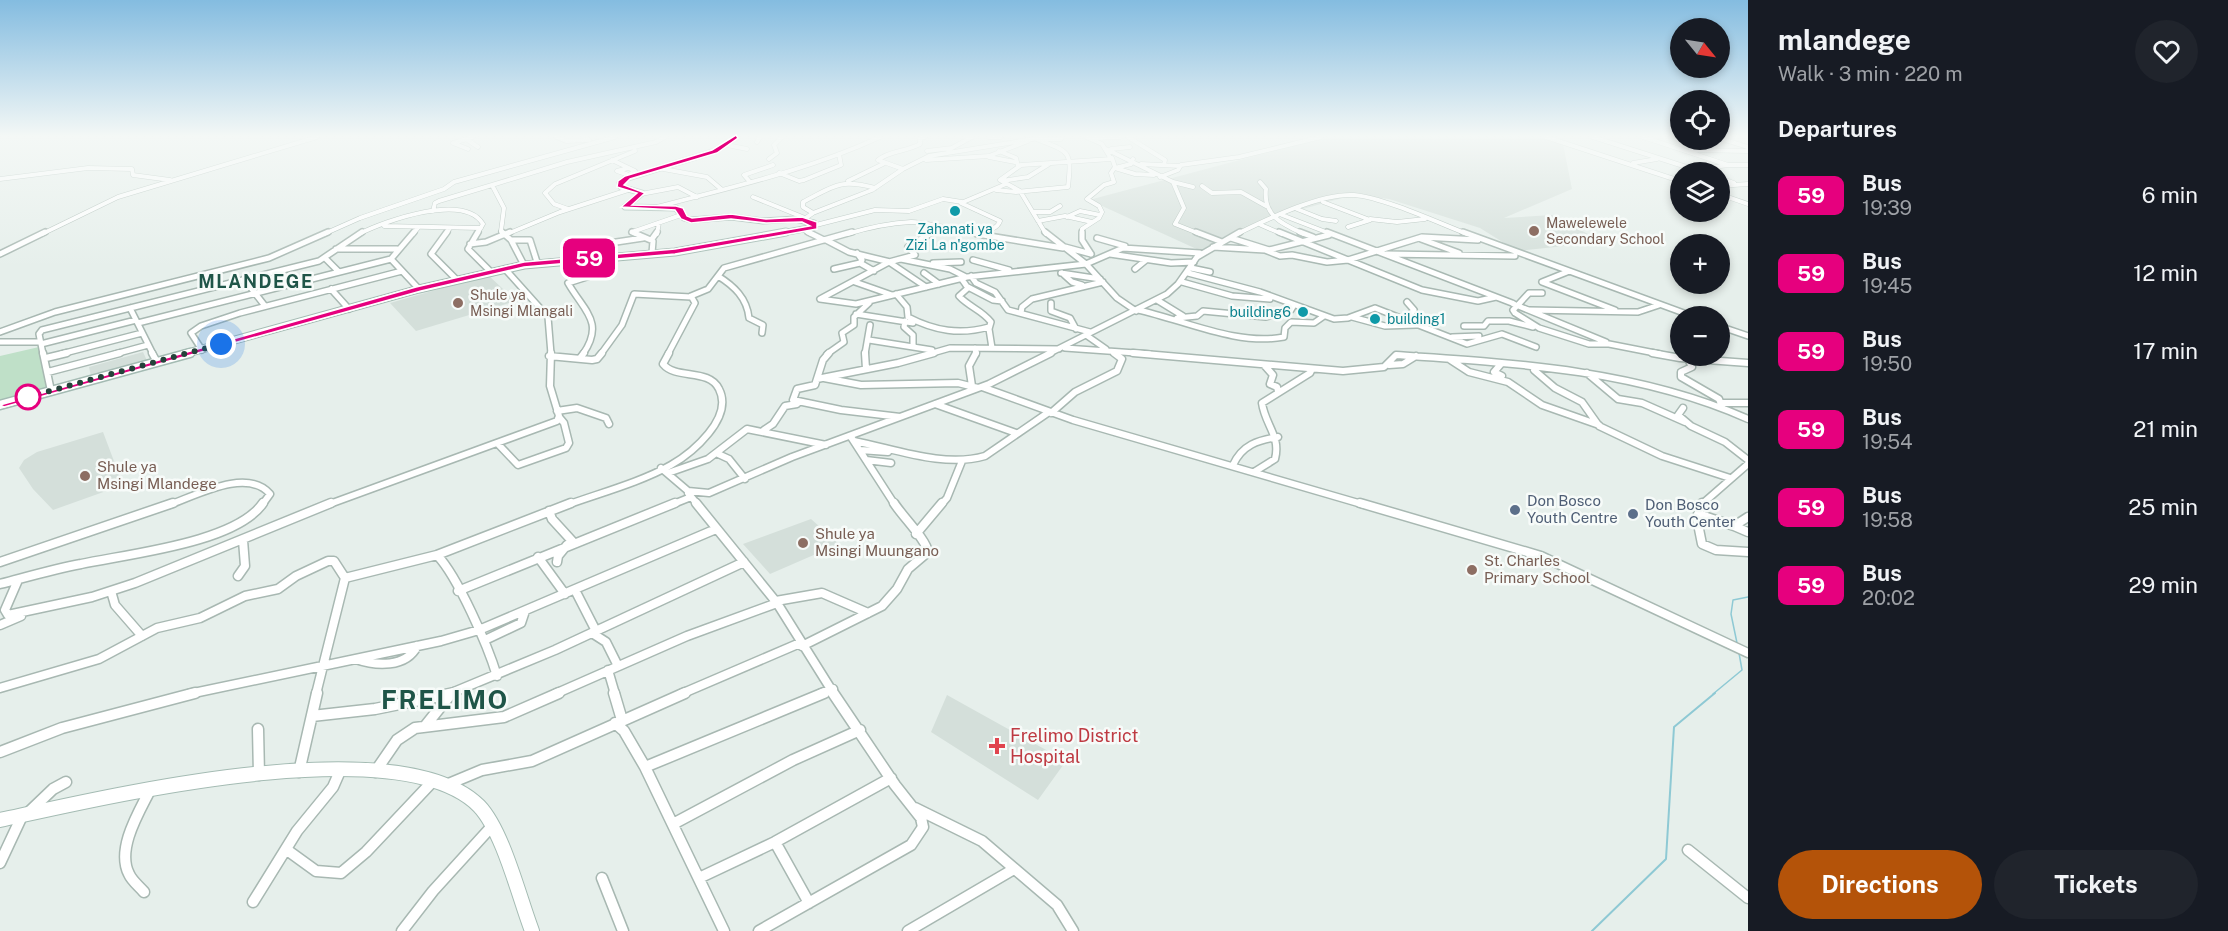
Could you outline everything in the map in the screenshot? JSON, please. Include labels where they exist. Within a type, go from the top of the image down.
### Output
[{"type":"main road","points":[[624,180],[620,186],[640,190],[641,194],[625,207],[676,208],[680,210],[681,215],[691,220],[731,217],[766,221],[804,219],[816,225]]},
{"type":"main road","points":[[0,405],[419,289],[505,269],[537,262],[695,249],[804,230],[816,225]]},
{"type":"main road","points":[[0,820],[151,787],[259,775],[299,772],[375,772],[440,783],[475,801],[493,825],[532,931]]},
{"type":"street","points":[[0,254],[102,203],[170,180]]},
{"type":"street","points":[[0,332],[58,311],[269,258],[367,215],[446,188],[460,180]]},
{"type":"street","points":[[433,211],[435,203],[439,201],[507,180]]},
{"type":"street","points":[[563,180],[555,184],[545,193],[554,204],[568,209]]},
{"type":"street","points":[[711,180],[721,189]]},
{"type":"street","points":[[657,207],[755,180]]},
{"type":"street","points":[[753,197],[804,219],[813,213],[875,188],[886,180]]},
{"type":"street","points":[[816,225],[875,210],[909,211],[944,199],[962,202],[1013,180]]},
{"type":"street","points":[[994,190],[1020,191],[1068,187],[1069,180]]},
{"type":"street","points":[[1091,254],[1082,240],[1082,229],[1102,212],[1099,206],[1087,198],[1103,186],[1113,183],[1112,180]]},
{"type":"street","points":[[1169,180],[1193,187]]},
{"type":"street","points":[[813,213],[803,207],[804,202],[813,197],[815,192],[848,181],[875,188]]},
{"type":"street","points":[[1730,181],[1748,185]]},
{"type":"street","points":[[1173,182],[1184,208],[1175,224],[1222,242]]},
{"type":"street","points":[[1260,182],[1266,189],[1266,206]]},
{"type":"street","points":[[1004,183],[1020,191],[1047,235],[1086,264],[1117,298],[1137,311],[1272,340],[1284,337],[1285,327],[1291,321],[1314,323],[1324,316]]},
{"type":"street","points":[[641,194],[675,184],[688,188],[697,196]]},
{"type":"street","points":[[1730,185],[1739,184]]},
{"type":"street","points":[[492,185],[504,208],[501,229],[511,240],[524,265]]},
{"type":"street","points":[[1202,186],[1212,193],[1241,192],[1266,206],[1274,217],[1299,233],[1315,238]]},
{"type":"street","points":[[470,244],[486,242],[568,209],[631,189]]},
{"type":"street","points":[[1097,238],[1131,247],[1200,253],[1274,217],[1321,202],[1357,195],[1670,309]]},
{"type":"street","points":[[1730,198],[1748,204]]},
{"type":"street","points":[[962,202],[971,210],[988,214],[1000,221],[1000,225],[993,229],[964,231]]},
{"type":"street","points":[[1321,202],[1333,208]]},
{"type":"street","points":[[1321,202],[1370,219],[1397,222],[1428,219]]},
{"type":"street","points":[[1033,212],[1050,212],[1060,206]]},
{"type":"street","points":[[1297,209],[1322,219],[1336,221]]},
{"type":"street","points":[[51,391],[46,358],[39,334],[46,328],[325,258],[355,236],[411,215],[433,211],[469,212],[482,221],[481,228],[468,249],[491,273]]},
{"type":"street","points":[[1038,221],[1067,217],[1080,211],[1100,215]]},
{"type":"street","points":[[650,239],[632,232],[681,215]]},
{"type":"street","points":[[1281,215],[1517,305],[1611,344],[1670,356]]},
{"type":"street","points":[[1067,217],[1092,222]]},
{"type":"street","points":[[1348,227],[1370,219]]},
{"type":"street","points":[[549,356],[592,360],[602,354],[625,318],[632,295],[691,297],[708,289],[723,268],[863,229],[900,222],[1062,247],[1091,254],[1099,259]]},
{"type":"street","points":[[601,257],[603,244],[650,239],[657,236],[659,223]]},
{"type":"street","points":[[1261,225],[1428,291],[1444,292],[1478,301],[1496,297]]},
{"type":"street","points":[[382,226],[481,228]]},
{"type":"street","points":[[937,227],[917,244],[908,247],[916,254],[890,262],[820,299],[853,304],[966,277],[1086,264],[1131,247]]},
{"type":"street","points":[[0,342],[40,343],[137,322],[391,259],[397,249],[418,228]]},
{"type":"street","points":[[450,228],[438,243],[432,257],[457,280]]},
{"type":"street","points":[[993,229],[993,237]]},
{"type":"street","points":[[804,230],[857,253],[890,262],[926,287]]},
{"type":"street","points":[[928,234],[929,242]]},
{"type":"street","points":[[1212,247],[1265,250],[1329,235]]},
{"type":"street","points":[[511,240],[526,238],[530,240],[537,262]]},
{"type":"street","points":[[1231,238],[1282,256],[1291,255],[1325,262],[1348,260],[1378,253],[1416,238],[1480,239]]},
{"type":"street","points":[[1416,238],[1463,254]]},
{"type":"street","points":[[650,239],[652,253]]},
{"type":"street","points":[[336,249],[397,249]]},
{"type":"street","points":[[857,253],[861,259],[860,263]]},
{"type":"street","points":[[458,591],[689,495],[709,493],[826,445],[852,439],[977,387],[1137,311],[1172,291],[1182,282],[1200,253]]},
{"type":"street","points":[[1378,253],[1463,254],[1484,257],[1508,254],[1544,263]]},
{"type":"street","points":[[1109,254],[1179,263],[1324,316],[1339,319],[1352,317],[1375,308],[1471,345],[1502,334]]},
{"type":"street","points":[[325,258],[339,272]]},
{"type":"street","points":[[391,259],[419,289]]},
{"type":"street","points":[[852,439],[893,449],[962,460],[979,459],[1050,412],[1075,392],[1117,371],[1122,359],[1088,333],[1006,308],[995,292],[951,269],[899,259]]},
{"type":"street","points":[[973,260],[1017,272]]},
{"type":"street","points":[[1134,269],[1146,260]]},
{"type":"street","points":[[924,264],[961,262]]},
{"type":"street","points":[[834,269],[860,263],[874,271]]},
{"type":"street","points":[[1191,268],[1210,272]]},
{"type":"street","points":[[498,444],[518,465],[562,450],[569,443],[550,386],[549,356],[552,341],[548,317],[542,307],[505,269]]},
{"type":"street","points":[[1053,269],[1072,282],[1084,285]]},
{"type":"street","points":[[202,350],[191,331],[264,306],[402,271]]},
{"type":"street","points":[[1567,272],[1542,282],[1618,311]]},
{"type":"street","points":[[924,273],[939,284]]},
{"type":"street","points":[[1061,273],[1102,281]]},
{"type":"street","points":[[580,358],[591,342],[592,316],[568,283],[590,276]]},
{"type":"street","points":[[718,276],[739,292],[749,309],[749,318],[763,325],[762,333]]},
{"type":"street","points":[[966,277],[968,287]]},
{"type":"street","points":[[244,279],[264,306]]},
{"type":"street","points":[[302,281],[313,294]]},
{"type":"street","points":[[1021,313],[1022,307],[1032,299],[1102,281]]},
{"type":"street","points":[[855,282],[894,294],[907,307],[904,327],[913,335],[913,345]]},
{"type":"street","points":[[1182,282],[1232,296],[1279,300]]},
{"type":"street","points":[[968,287],[993,300],[1002,301]]},
{"type":"street","points":[[968,287],[959,296],[991,322],[989,327],[992,348]]},
{"type":"street","points":[[1172,291],[1196,287]]},
{"type":"street","points":[[331,289],[350,309]]},
{"type":"street","points":[[1539,328],[1515,313],[1517,305],[1529,293],[1542,293]]},
{"type":"street","points":[[345,578],[437,555],[674,463],[709,433],[719,412],[721,397],[714,384],[663,366],[693,308],[695,303],[691,297]]},
{"type":"street","points":[[820,378],[820,364],[825,355],[844,342],[842,333],[854,325],[856,314],[870,300]]},
{"type":"street","points":[[1156,300],[1186,317]]},
{"type":"street","points":[[1405,320],[1414,310],[1407,302]]},
{"type":"street","points":[[1051,303],[1051,311],[1070,318],[1076,329]]},
{"type":"street","points":[[1172,319],[1197,316],[1202,311],[1268,317],[1291,310],[1294,305]]},
{"type":"street","points":[[1529,310],[1640,312],[1659,305]]},
{"type":"street","points":[[130,308],[157,362]]},
{"type":"street","points":[[856,314],[906,320],[946,332],[975,331],[989,327]]},
{"type":"street","points":[[1352,317],[1385,326],[1416,325]]},
{"type":"street","points":[[1482,326],[1488,321],[1498,320],[1539,328],[1589,344],[1611,344]]},
{"type":"street","points":[[867,369],[864,359],[870,325]]},
{"type":"street","points":[[1464,326],[1482,326],[1536,347]]},
{"type":"street","points":[[1730,330],[1748,336]]},
{"type":"street","points":[[46,358],[142,333]]},
{"type":"street","points":[[1451,337],[1479,336]]},
{"type":"street","points":[[869,340],[938,350],[1061,348],[1142,351],[1265,366],[1312,369],[1376,369],[1389,364],[1396,355],[1448,358],[1623,379],[1722,405],[1748,403]]},
{"type":"street","points":[[48,372],[148,345]]},
{"type":"street","points":[[975,348],[976,356],[969,366],[977,387]]},
{"type":"street","points":[[764,430],[773,424],[785,406],[793,399],[797,389],[813,386],[820,378],[898,363],[938,350]]},
{"type":"street","points":[[1448,358],[1469,372],[1508,382],[1542,405],[1599,425],[1662,456],[1731,478]]},
{"type":"street","points":[[1730,362],[1748,363]]},
{"type":"street","points":[[1501,364],[1494,372],[1506,377],[1508,382]]},
{"type":"street","points":[[1265,366],[1273,375],[1270,384],[1277,387],[1278,391]]},
{"type":"street","points":[[1692,366],[1681,373],[1683,380],[1747,419]]},
{"type":"street","points":[[1254,472],[1275,459],[1279,445],[1278,437],[1262,409],[1264,400],[1310,373],[1312,369]]},
{"type":"street","points":[[1534,369],[1555,388],[1582,402],[1599,425]]},
{"type":"street","points":[[1587,373],[1618,399],[1648,405],[1685,422],[1703,434],[1726,442],[1748,464],[1700,507],[1698,514],[1698,537],[1703,545],[1712,549],[1748,552]]},
{"type":"street","points":[[820,378],[861,386],[924,383],[977,387],[1050,412],[1540,556],[1748,653]]},
{"type":"street","points":[[793,399],[800,404]]},
{"type":"street","points":[[785,406],[800,404],[902,417]]},
{"type":"street","points":[[935,404],[1016,433]]},
{"type":"street","points":[[18,580],[4,617],[111,591],[243,540],[302,514],[554,422],[558,414],[580,408],[606,418],[609,424]]},
{"type":"street","points":[[1683,408],[1678,415],[1685,422]]},
{"type":"street","points":[[668,473],[698,464],[716,453],[743,430],[764,430],[826,445]]},
{"type":"street","points":[[1233,465],[1242,449],[1256,440],[1278,437]]},
{"type":"street","points":[[287,850],[316,871],[341,873],[440,783],[482,770],[532,761],[550,754],[619,721],[801,645],[868,614],[890,599],[908,569],[928,552],[927,545],[906,522],[852,439]]},
{"type":"street","points":[[860,450],[886,452],[893,449]]},
{"type":"street","points":[[716,453],[729,459],[745,479]]},
{"type":"street","points":[[866,460],[891,463]]},
{"type":"street","points":[[916,534],[947,498],[962,460]]},
{"type":"street","points":[[662,468],[689,495],[777,602],[801,645],[913,807],[923,826],[911,845],[759,931]]},
{"type":"street","points":[[0,585],[94,561],[156,551],[229,528],[263,508],[270,494],[259,484],[225,486],[1,564]]},
{"type":"street","points":[[549,511],[552,519],[570,543]]},
{"type":"street","points":[[1698,514],[1748,532]]},
{"type":"street","points":[[1734,526],[1748,517]]},
{"type":"street","points":[[0,752],[62,728],[127,709],[262,677],[356,659],[369,664],[393,662],[413,654],[417,646],[479,630],[716,529]]},
{"type":"street","points":[[238,576],[245,566],[243,540]]},
{"type":"street","points":[[557,562],[558,556],[570,543]]},
{"type":"street","points":[[437,555],[448,566],[458,591],[485,640],[497,676]]},
{"type":"street","points":[[538,557],[565,594]]},
{"type":"street","points":[[0,688],[99,659],[165,625],[200,618],[245,597],[278,589],[294,577],[328,561],[334,561],[345,578],[299,772]]},
{"type":"street","points":[[312,716],[393,706],[451,694],[497,676],[744,562]]},
{"type":"street","points":[[575,590],[588,611],[594,632],[606,642],[618,666]]},
{"type":"street","points":[[111,591],[115,605],[142,636]]},
{"type":"street","points":[[375,772],[401,736],[411,730],[426,725],[504,717],[687,636],[777,602],[822,593],[868,614]]},
{"type":"street","points":[[485,640],[521,623],[525,611]]},
{"type":"street","points":[[0,625],[26,613]]},
{"type":"street","points":[[608,670],[619,721],[645,767],[724,931]]},
{"type":"street","points":[[645,767],[833,689]]},
{"type":"street","points":[[426,725],[451,694]]},
{"type":"street","points":[[258,729],[259,775]]},
{"type":"street","points":[[673,824],[793,760],[860,730]]},
{"type":"street","points":[[253,902],[309,816],[326,796],[340,771]]},
{"type":"street","points":[[699,878],[776,842],[891,778]]},
{"type":"street","points":[[0,863],[24,815],[53,789],[66,782]]},
{"type":"street","points":[[144,892],[126,870],[126,857],[139,811],[151,787]]},
{"type":"street","points":[[913,807],[982,841],[1057,905],[1074,931]]},
{"type":"street","points":[[402,931],[493,825]]},
{"type":"street","points":[[776,842],[809,903]]},
{"type":"street","points":[[1688,850],[1748,898]]},
{"type":"street","points":[[908,931],[1014,868]]},
{"type":"street","points":[[602,878],[623,931]]},
{"type":"shaded area","points":[[1163,180],[1570,180],[1572,189],[1504,218],[1552,215],[1603,242],[1517,251],[1480,228],[1389,199],[1353,195],[1274,217],[1201,251],[1089,200]]},
{"type":"shaded area","points":[[488,275],[516,301],[416,331],[390,303]]},
{"type":"shaded area","points":[[143,352],[149,365],[92,381],[89,367]]},
{"type":"shaded area","points":[[103,432],[123,485],[53,510],[33,489],[19,468],[24,460],[37,452]]},
{"type":"shaded area","points":[[811,519],[839,544],[770,574],[743,544]]},
{"type":"shaded area","name":"Frelimo District Hospital","points":[[947,695],[1066,761],[1038,800],[931,732]]},
{"type":"green space","points":[[39,347],[49,392],[0,405],[0,356]]},
{"type":"waterway","points":[[1737,643],[1731,614],[1733,600],[1748,597]]},
{"type":"waterway","points":[[1713,694],[1742,670],[1739,653]]},
{"type":"waterway","points":[[1592,931],[1666,859],[1674,727],[1715,693]]},
{"type":"bus line","name":"59","points":[[0,405],[419,289],[537,262],[675,252],[804,230],[816,225],[802,219],[766,221],[731,217],[687,220],[676,208],[629,209],[625,205],[642,193],[621,187],[620,183],[623,180]]},
{"type":"place","name":"Zahanati ya Zizi La n'gombe","points":[[955,211]]},
{"type":"place","name":"Mawelewele Secondary School","points":[[1534,231]]},
{"type":"place","name":"Shule ya Msingi Mlangali","points":[[458,303]]},
{"type":"place","name":"building6","points":[[1303,312]]},
{"type":"place","name":"building1","points":[[1375,319]]},
{"type":"place","name":"Shule ya Msingi Mlandege","points":[[85,476]]},
{"type":"place","name":"Don Bosco Youth Centre","points":[[1515,510]]},
{"type":"place","name":"Don Bosco Youth Center","points":[[1633,514]]},
{"type":"place","name":"Shule ya Msingi Muungano","points":[[803,543]]},
{"type":"place","name":"St. Charles Primary School","points":[[1472,570]]},
{"type":"place","name":"Frelimo District Hospital","points":[[997,746]]},
{"type":"district","name":"MLANDEGE","points":[[256,282]]},
{"type":"district","name":"FRELIMO","points":[[445,700]]},
{"type":"route","points":[[28,397],[221,344]]}]
